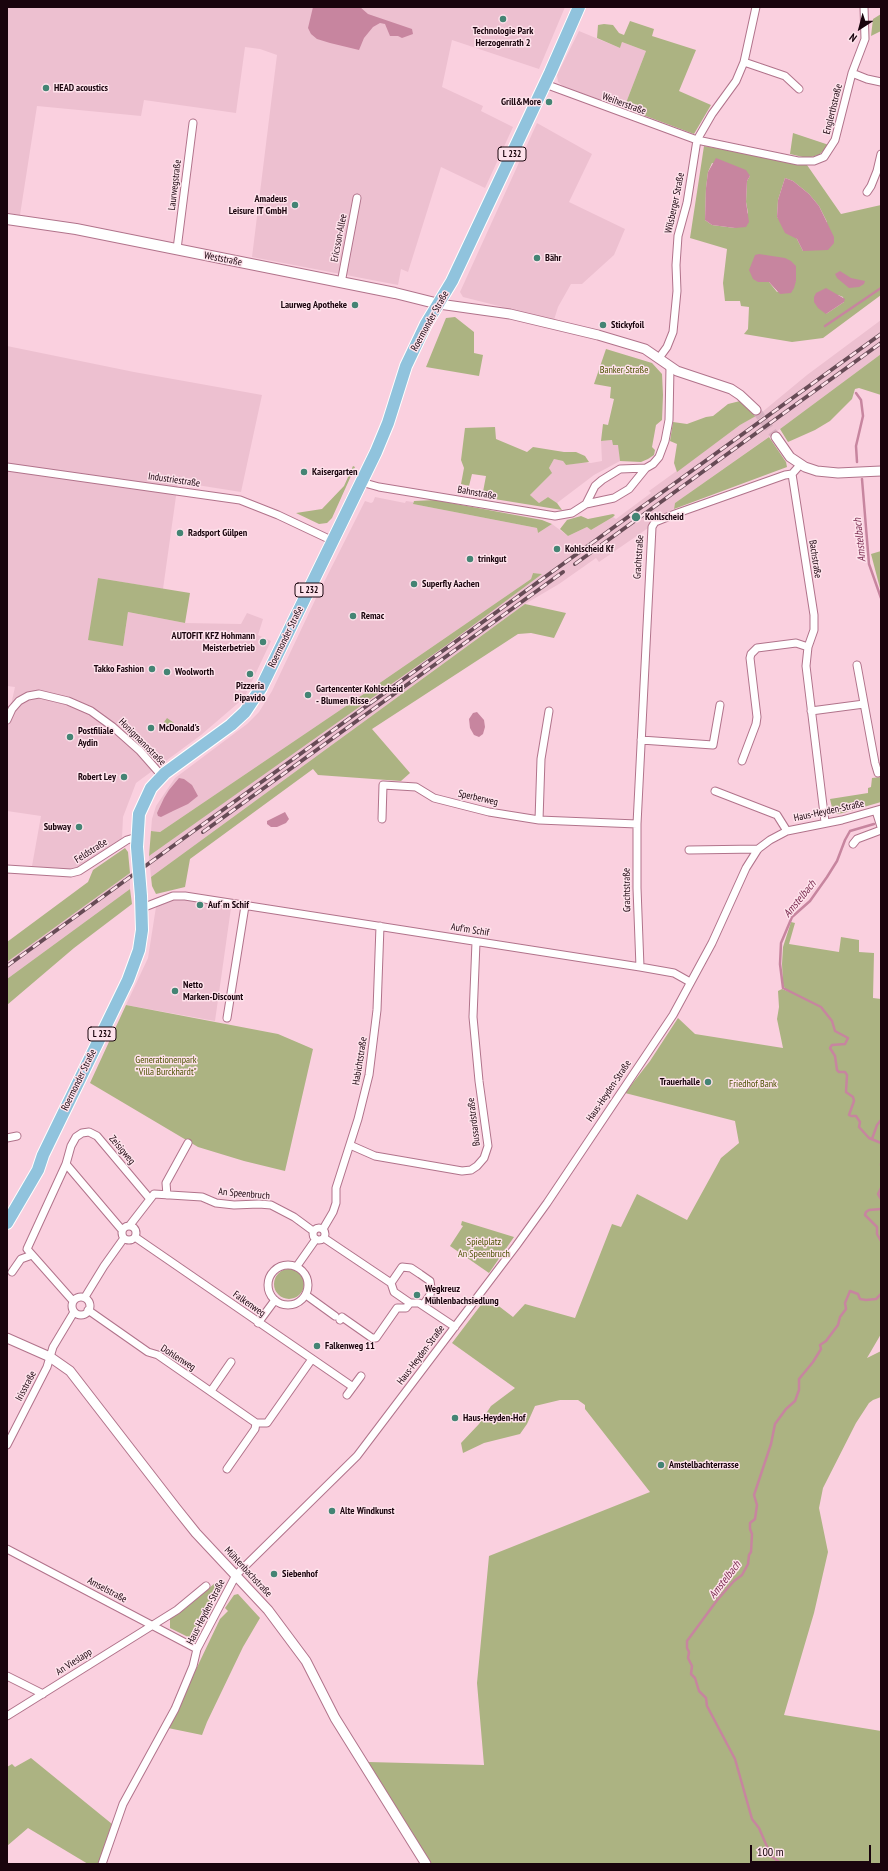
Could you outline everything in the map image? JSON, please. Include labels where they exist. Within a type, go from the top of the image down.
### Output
[{"type":"main road","name":"Roermonder Straße","points":[[7,1222],[38,1170],[43,1155],[128,980],[139,950],[142,930],[137,842],[139,814],[144,801],[162,776],[231,724],[253,701],[286,640],[332,540],[361,482],[388,423],[406,366],[426,324],[458,270],[545,84],[579,7]]},
{"type":"main road","name":"Weststraße","points":[[7,218],[76,229],[177,249],[439,304]]},
{"type":"main road","name":"Roermonder Straße","points":[[7,1205],[33,1166],[43,1155]]},
{"type":"street","name":"Wilsberger Straße","points":[[659,358],[667,346],[673,332],[678,291],[676,265],[678,236],[687,203],[697,140],[712,114],[736,81],[744,62],[756,7]]},
{"type":"street","name":"Englerthstraße","points":[[697,140],[805,162],[824,157],[835,140],[852,73],[865,39],[864,7]]},
{"type":"street","points":[[744,62],[785,76],[799,89]]},
{"type":"street","points":[[852,73],[867,79],[881,82]]},
{"type":"street","name":"Weiherstraße","points":[[545,84],[697,140]]},
{"type":"street","name":"Laurwegstraße","points":[[177,249],[193,123]]},
{"type":"street","points":[[867,192],[877,171],[881,154]]},
{"type":"street","name":"Ericsson-Allee","points":[[341,283],[357,198]]},
{"type":"street","points":[[439,304],[510,314],[645,349],[670,367],[685,375],[731,389],[756,410]]},
{"type":"street","name":"Bahnstraße","points":[[361,482],[386,488],[555,516],[572,513],[586,504],[614,498],[629,489],[646,468],[653,464],[659,457],[666,441],[669,420],[670,367]]},
{"type":"street","points":[[776,436],[790,457],[800,465],[817,471],[881,471]]},
{"type":"street","points":[[792,474],[800,465]]},
{"type":"street","name":"Industriestraße","points":[[7,467],[240,500],[278,515],[332,540]]},
{"type":"street","points":[[586,504],[597,484],[620,469],[646,468]]},
{"type":"street","name":"Bachstraße","points":[[792,474],[814,615],[814,630],[808,647],[806,666],[825,822]]},
{"type":"street","name":"Grachtstraße","points":[[640,967],[637,894],[637,824],[652,527],[655,522],[675,514],[785,475],[792,474]]},
{"type":"street","points":[[742,761],[756,724],[757,717],[750,658],[751,654],[757,648],[796,643],[808,647]]},
{"type":"street","points":[[857,665],[878,773]]},
{"type":"street","name":"Honigmannstraße","points":[[7,720],[16,705],[28,696],[39,694],[68,701],[91,711],[113,727],[140,751],[162,776]]},
{"type":"street","points":[[811,711],[864,704]]},
{"type":"street","points":[[641,740],[713,745],[720,705]]},
{"type":"street","points":[[538,820],[541,759],[549,711]]},
{"type":"street","name":"Sperberweg","points":[[382,819],[383,785],[416,787],[434,798],[489,812],[538,820],[637,824]]},
{"type":"street","name":"Haus-Heyden-Straße","points":[[715,791],[777,814],[787,831]]},
{"type":"street","name":"Haus-Heyden-Straße","points":[[102,1864],[124,1804],[176,1709],[193,1666],[193,1660],[236,1575],[357,1456],[547,1203],[673,1015],[712,942],[746,868],[758,849],[770,840],[787,831],[825,822],[880,820]]},
{"type":"street","name":"Haus-Heyden-Straße","points":[[853,844],[880,820]]},
{"type":"street","name":"Feldstraße","points":[[7,869],[71,873],[127,840],[137,842]]},
{"type":"street","points":[[689,850],[758,849]]},
{"type":"street","name":"Auf'm Schif","points":[[141,902],[179,896],[640,967],[674,973],[690,982]]},
{"type":"street","points":[[227,1018],[245,906]]},
{"type":"street","name":"Habichtstraße","points":[[323,1230],[333,1212],[336,1188],[368,1081],[377,1010],[380,926]]},
{"type":"street","name":"Bussardstraße","points":[[350,1145],[375,1156],[462,1171],[471,1170],[484,1158],[488,1146],[479,1081],[473,1017],[476,942]]},
{"type":"street","name":"Zeisigweg","points":[[32,1255],[27,1249],[29,1244],[66,1164],[70,1146],[76,1137],[82,1133],[89,1132],[97,1136],[150,1198]]},
{"type":"street","points":[[7,1138],[17,1136]]},
{"type":"street","points":[[167,1195],[166,1183],[188,1143]]},
{"type":"street","points":[[66,1164],[122,1230],[121,1234],[124,1238],[131,1240],[134,1237],[135,1229],[130,1225]]},
{"type":"street","name":"An Speenbruch","points":[[150,1198],[154,1194],[202,1197],[216,1203],[234,1205],[259,1204],[271,1206],[294,1217],[313,1231]]},
{"type":"street","points":[[122,1230],[125,1226],[130,1225],[150,1198]]},
{"type":"street","points":[[316,1239],[313,1236],[313,1231],[319,1228],[323,1230],[325,1234],[324,1238]]},
{"type":"street","name":"Falkenweg","points":[[134,1237],[258,1323],[353,1386]]},
{"type":"street","points":[[85,1297],[104,1266],[124,1238]]},
{"type":"street","points":[[324,1238],[390,1283],[394,1292],[410,1303],[419,1302],[455,1327]]},
{"type":"street","points":[[316,1239],[319,1240],[324,1238]]},
{"type":"street","points":[[297,1266],[316,1239]]},
{"type":"street","points":[[12,1272],[21,1259],[32,1255],[73,1301]]},
{"type":"street","points":[[291,1263],[297,1266],[308,1278],[309,1287],[306,1295],[300,1302],[293,1304],[285,1305],[275,1300],[270,1295],[268,1287],[268,1282],[272,1273],[280,1266],[291,1263]]},
{"type":"street","points":[[390,1283],[402,1267],[411,1268],[420,1274],[430,1281],[431,1288],[430,1295],[423,1305]]},
{"type":"street","points":[[306,1295],[338,1318],[342,1317],[372,1338],[376,1338],[397,1308],[406,1308],[410,1303]]},
{"type":"street","points":[[77,1297],[85,1297],[90,1302],[88,1310],[84,1314],[74,1312],[71,1306],[77,1297]]},
{"type":"street","points":[[258,1323],[275,1300]]},
{"type":"street","name":"Dohlenweg","points":[[88,1310],[148,1352],[158,1355],[256,1423]]},
{"type":"street","points":[[50,1357],[53,1347],[74,1312]]},
{"type":"street","name":"Mühlenbachstraße","points":[[7,1338],[50,1357],[66,1367],[75,1376],[196,1533],[268,1610],[306,1661],[335,1718],[426,1864]]},
{"type":"street","name":"Irisstraße","points":[[7,1445],[47,1367],[50,1357]]},
{"type":"street","points":[[227,1469],[254,1429],[256,1423],[267,1424],[312,1359]]},
{"type":"street","points":[[211,1392],[231,1362]]},
{"type":"street","points":[[347,1395],[361,1376]]},
{"type":"street","name":"Amselstraße","points":[[7,1549],[198,1649]]},
{"type":"street","name":"An Vieslapp","points":[[7,1716],[44,1694],[152,1624],[177,1610],[206,1586]]},
{"type":"street","points":[[7,1676],[44,1694]]},
{"type":"shaded area","points":[[7,7],[565,7],[539,69],[452,40],[442,87],[483,106],[481,111],[513,127],[485,188],[441,167],[408,272],[401,269],[398,285],[252,257],[277,55],[260,49],[245,47],[236,113],[144,100],[141,116],[37,106],[20,215],[7,213]]},
{"type":"shaded area","points":[[313,7],[360,7],[368,14],[412,29],[413,34],[402,38],[398,36],[390,36],[385,24],[380,23],[373,27],[364,38],[359,50],[330,43],[317,39],[311,34],[308,28]]},
{"type":"shaded area","points":[[579,31],[620,48],[622,42],[646,51],[624,108],[564,87],[558,82],[557,75]]},
{"type":"shaded area","points":[[537,123],[592,154],[569,202],[625,229],[614,255],[582,284],[571,284],[558,307],[554,320],[463,297],[460,292]]},
{"type":"shaded area","points":[[716,158],[746,170],[750,176],[747,181],[746,202],[749,222],[746,227],[735,228],[712,225],[705,220],[708,172]]},
{"type":"shaded area","points":[[785,178],[793,181],[809,194],[819,206],[834,237],[834,243],[828,250],[803,251],[797,239],[785,233],[777,217],[778,200]]},
{"type":"shaded area","points":[[759,254],[785,258],[796,266],[796,281],[791,293],[780,294],[769,282],[758,282],[753,279],[749,270],[755,255]]},
{"type":"shaded area","points":[[840,271],[851,278],[865,281],[864,284],[859,287],[849,288],[837,278],[835,274]]},
{"type":"shaded area","points":[[826,288],[845,299],[844,302],[826,314],[818,308],[814,302],[814,297],[816,293]]},
{"type":"shaded area","points":[[881,320],[881,354],[780,429],[675,503],[674,509],[656,518],[651,526],[599,562],[596,558],[559,584],[525,604],[151,877],[149,856],[541,574],[533,573],[531,579],[160,832],[151,831],[152,819],[156,806],[175,778],[247,724],[259,712],[272,691],[317,596],[365,501],[371,503],[375,497],[405,503],[406,501],[413,502],[413,504],[537,528],[538,533],[552,524],[568,536],[587,527],[591,530],[613,517],[616,519],[651,493],[649,491],[740,425],[761,413],[807,375]]},
{"type":"shaded area","points":[[7,346],[134,372],[262,395],[241,492],[178,482],[163,589],[98,578],[123,646],[128,612],[185,623],[241,624],[247,613],[263,619],[258,635],[271,641],[244,698],[201,735],[136,783],[123,817],[122,838],[82,866],[66,870],[32,866],[41,816],[7,811],[7,723],[15,687],[7,686]]},
{"type":"shaded area","points":[[612,440],[619,445],[620,461],[594,475],[557,503],[548,497],[539,503],[530,495],[551,474],[549,468],[554,459],[563,461],[566,465],[582,462],[591,463],[602,461],[601,441]]},
{"type":"shaded area","points":[[477,712],[484,720],[485,727],[483,734],[479,737],[474,735],[470,728],[469,719],[473,713]]},
{"type":"shaded area","points":[[179,778],[184,779],[192,785],[198,796],[188,804],[161,817],[158,816],[157,813],[164,798]]},
{"type":"shaded area","points":[[285,812],[289,819],[286,823],[277,827],[271,827],[267,824],[267,821]]},
{"type":"shaded area","points":[[130,873],[130,889],[7,979],[7,962]]},
{"type":"shaded area","points":[[175,898],[189,899],[231,908],[215,1021],[126,1005],[148,958],[156,907]]},
{"type":"green space","points":[[881,14],[881,31],[871,36],[873,19]]},
{"type":"green space","points":[[630,21],[654,29],[652,36],[696,50],[679,91],[711,105],[694,134],[624,108],[646,51],[622,42],[620,48],[597,38],[598,25],[613,25],[619,33],[624,35]]},
{"type":"green space","points":[[793,133],[829,145],[819,155],[807,158],[790,154]]},
{"type":"green space","points":[[704,146],[807,165],[841,214],[881,205],[881,295],[823,338],[792,342],[744,334],[748,329],[749,307],[741,306],[740,301],[725,301],[723,283],[727,249],[690,238]],"holes":[[[712,163],[750,176],[747,181],[746,202],[748,213],[735,228],[712,225],[705,220],[708,172]],[[785,178],[793,181],[809,194],[819,206],[827,222],[803,251],[797,239],[777,217],[778,200]],[[767,281],[796,281],[777,292]],[[838,295],[843,297],[844,302],[826,314]]]},
{"type":"green space","points":[[455,317],[474,332],[474,353],[483,355],[479,376],[426,367],[446,318]]},
{"type":"green space","name":"Banker Straße","points":[[606,349],[652,363],[662,374],[662,420],[656,425],[652,447],[655,450],[654,455],[641,462],[620,461],[618,445],[613,445],[612,440],[601,441],[603,424],[608,425],[614,399],[610,398],[611,387],[594,384]]},
{"type":"green space","points":[[881,354],[881,395],[859,388],[855,389],[852,399],[830,421],[815,430],[788,442],[780,429]]},
{"type":"green space","points":[[740,401],[756,416],[740,425],[677,472],[674,463],[677,444],[670,441],[673,422],[687,424],[713,416],[728,404]]},
{"type":"green space","points":[[495,427],[496,439],[527,452],[533,447],[564,452],[576,452],[585,456],[589,462],[566,465],[563,461],[554,459],[549,468],[552,473],[530,495],[539,503],[548,497],[557,503],[562,510],[482,497],[486,476],[472,474],[469,486],[461,484],[464,468],[461,460],[465,428]]},
{"type":"green space","points":[[769,437],[786,462],[787,467],[674,509],[675,503]]},
{"type":"green space","points":[[353,466],[355,467],[332,518],[327,523],[319,524],[296,513],[322,509],[344,486]]},
{"type":"green space","points":[[435,500],[542,520],[552,524],[538,533],[537,528],[413,504],[414,501]]},
{"type":"green space","points":[[613,514],[615,515],[613,517],[591,530],[587,527],[568,536],[560,529],[567,520],[581,516],[588,519]]},
{"type":"green space","points":[[881,551],[881,592],[871,554]]},
{"type":"green space","points":[[533,573],[542,574],[448,644],[149,856],[151,831],[160,832],[531,579]]},
{"type":"green space","points":[[98,578],[190,593],[185,623],[128,612],[123,646],[88,640]]},
{"type":"green space","points":[[525,604],[566,613],[554,638],[531,633],[518,634],[372,729],[410,773],[401,781],[318,775],[313,769],[190,859],[185,887],[156,894],[152,886],[151,877]]},
{"type":"green space","points":[[167,718],[174,723],[169,730],[162,725]]},
{"type":"green space","points":[[881,777],[881,802],[843,813],[837,814],[833,812],[830,799],[868,793],[868,788],[871,787],[872,778]]},
{"type":"green space","points":[[125,848],[128,852],[130,873],[7,962],[7,942],[88,882],[93,870]]},
{"type":"green space","points":[[130,889],[132,904],[74,948],[7,1005],[7,979]]},
{"type":"green space","name":"Friedhof Bank","points":[[791,922],[795,923],[789,944],[839,952],[841,937],[859,940],[859,952],[874,953],[873,998],[881,999],[881,1334],[867,1358],[881,1351],[881,1397],[869,1403],[856,1423],[823,1488],[819,1508],[828,1552],[814,1613],[784,1715],[881,1731],[881,1864],[430,1864],[368,1762],[484,1765],[477,1683],[489,1556],[650,1492],[585,1409],[585,1405],[578,1400],[560,1400],[535,1406],[527,1424],[520,1434],[484,1443],[463,1453],[461,1443],[479,1424],[491,1406],[515,1388],[452,1343],[487,1297],[513,1317],[525,1304],[575,1318],[612,1224],[621,1227],[637,1194],[687,1220],[721,1158],[739,1143],[735,1121],[625,1093],[650,1061],[678,1018],[695,1034],[783,1048],[777,1019],[779,1007],[778,991],[782,989],[790,992],[785,989],[783,984],[782,964],[783,947]]},
{"type":"green space","name":"Generationenpark \"Villa Burckhardt\"","points":[[126,1005],[278,1034],[313,1049],[285,1171],[244,1161],[198,1147],[90,1083]]},
{"type":"green space","name":"Spielplatz An Speenbruch","points":[[462,1221],[514,1237],[489,1273],[450,1246],[463,1226],[461,1225]]},
{"type":"green space","points":[[289,1269],[300,1273],[304,1284],[300,1295],[289,1299],[278,1295],[274,1284],[278,1273]]},
{"type":"green space","points":[[215,1583],[219,1589],[194,1637],[190,1638],[170,1628],[170,1618],[186,1608]]},
{"type":"green space","points":[[238,1594],[260,1618],[243,1647],[202,1735],[168,1728],[220,1619],[228,1611],[225,1608],[234,1595]]},
{"type":"green space","points":[[31,1758],[112,1824],[100,1864],[88,1864],[28,1828],[7,1846],[7,1767],[12,1764],[15,1767]]},
{"type":"waterway","name":"Amstelbach","points":[[825,326],[881,288]]},
{"type":"waterway","name":"Amstelbach","points":[[856,393],[861,400],[863,416],[856,446],[857,462]]},
{"type":"waterway","name":"Amstelbach","points":[[862,479],[869,564],[881,598]]},
{"type":"waterway","name":"Amstelbach","points":[[874,824],[850,831],[837,861],[827,877],[810,901],[792,917],[781,943],[780,964],[783,988],[821,1007],[832,1021],[835,1031],[848,1038],[845,1044],[832,1045],[830,1048],[835,1056],[837,1070],[839,1072],[845,1072],[847,1075],[846,1092],[853,1097],[854,1101],[849,1115],[856,1116],[860,1122],[859,1127],[869,1138],[881,1143]]},
{"type":"waterway","points":[[872,1139],[877,1125],[881,1120]]},
{"type":"waterway","name":"Amstelbach","points":[[881,1188],[878,1194],[881,1199]]},
{"type":"waterway","name":"Amstelbach","points":[[881,1209],[869,1210],[865,1215],[877,1227],[877,1234],[881,1241]]},
{"type":"waterway","name":"Amstelbach","points":[[782,1864],[771,1856],[759,1828],[752,1819],[735,1759],[707,1706],[706,1698],[699,1691],[695,1678],[691,1674],[692,1666],[688,1658],[689,1652],[687,1648],[687,1641],[718,1599],[734,1581],[742,1575],[748,1564],[749,1555],[751,1552],[752,1534],[750,1523],[755,1519],[757,1505],[754,1495],[771,1444],[775,1424],[786,1409],[795,1401],[799,1390],[799,1379],[813,1362],[821,1349],[820,1345],[826,1341],[838,1325],[840,1317],[846,1309],[845,1303],[850,1291],[858,1294],[860,1299],[866,1300],[876,1299],[881,1294]]},
{"type":"tunnel","points":[[756,410],[776,437]]},
{"type":"railway","points":[[7,966],[881,334]]},
{"type":"railway","points":[[575,564],[881,343]]},
{"type":"railway","points":[[203,832],[563,572]]},
{"type":"place","name":"Technologie Park Herzogenrath 2","points":[[503,19]]},
{"type":"place","name":"HEAD acoustics","points":[[46,88]]},
{"type":"place","name":"Grill&More","points":[[549,102]]},
{"type":"place","name":"Amadeus Leisure IT GmbH","points":[[295,205]]},
{"type":"place","name":"Bähr","points":[[537,258]]},
{"type":"place","name":"Laurweg Apotheke","points":[[355,305]]},
{"type":"place","name":"Stickyfoil","points":[[603,325]]},
{"type":"place","name":"Kaisergarten","points":[[304,472]]},
{"type":"place","name":"Kohlscheid","points":[[636,517]]},
{"type":"place","name":"Radsport Gülpen","points":[[180,533]]},
{"type":"place","name":"Kohlscheid Kf","points":[[557,549]]},
{"type":"place","name":"trinkgut","points":[[470,559]]},
{"type":"place","name":"Superfly Aachen","points":[[414,584]]},
{"type":"place","name":"Remac","points":[[353,616]]},
{"type":"place","name":"AUTOFIT KFZ Hohmann Meisterbetrieb","points":[[263,642]]},
{"type":"place","name":"Takko Fashion","points":[[152,669]]},
{"type":"place","name":"Woolworth","points":[[167,672]]},
{"type":"place","name":"Pizzeria Pipavido","points":[[250,674]]},
{"type":"place","name":"Gartencenter Kohlscheid - Blumen Risse","points":[[308,695]]},
{"type":"place","name":"McDonald's","points":[[151,728]]},
{"type":"place","name":"Postfiliale Aydin","points":[[70,737]]},
{"type":"place","name":"Robert Ley","points":[[124,777]]},
{"type":"place","name":"Subway","points":[[79,827]]},
{"type":"place","name":"Auf´m Schif","points":[[200,905]]},
{"type":"place","name":"Netto Marken-Discount","points":[[175,991]]},
{"type":"place","name":"Trauerhalle","points":[[708,1082]]},
{"type":"place","name":"Wegkreuz Mühlenbachsiedlung","points":[[417,1295]]},
{"type":"place","name":"Falkenweg 11","points":[[317,1346]]},
{"type":"place","name":"Haus-Heyden-Hof","points":[[455,1418]]},
{"type":"place","name":"Amstelbachterrasse","points":[[661,1465]]},
{"type":"place","name":"Alte Windkunst","points":[[332,1511]]},
{"type":"place","name":"Siebenhof","points":[[274,1574]]}]
